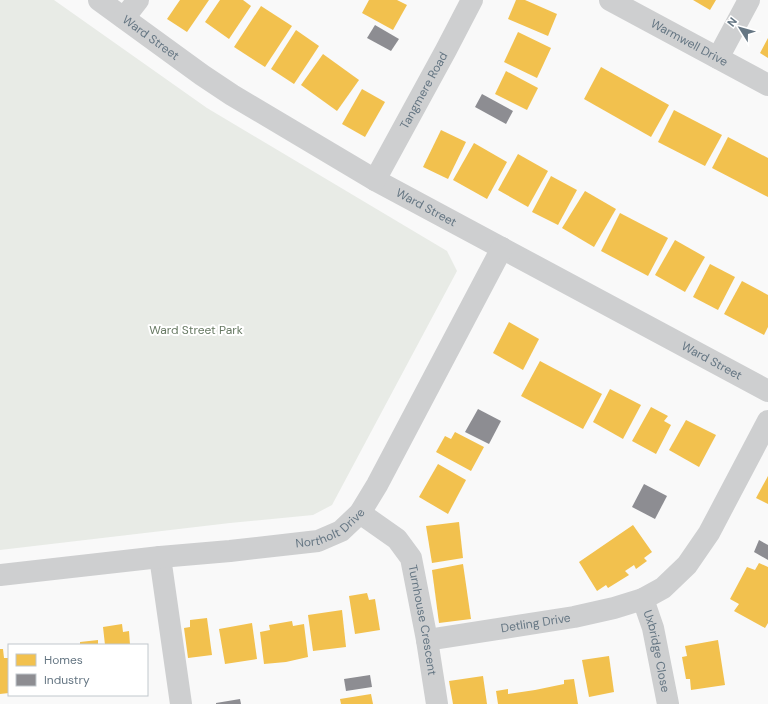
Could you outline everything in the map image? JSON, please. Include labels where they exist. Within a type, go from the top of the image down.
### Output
[{"type":"street","name":"Ward Street","points":[[99,0],[232,95],[375,180],[768,392]]},
{"type":"street","points":[[124,18],[138,0]]},
{"type":"street","name":"Tangmere Road","points":[[375,180],[472,0]]},
{"type":"street","name":"Warmwell Drive","points":[[610,0],[768,85]]},
{"type":"street","points":[[718,58],[748,0]]},
{"type":"street","name":"Northolt Drive","points":[[0,574],[318,541],[341,531],[360,513],[377,485],[502,248]]},
{"type":"street","name":"Detling Drive","points":[[427,640],[574,617],[614,608],[643,599],[663,588],[687,565],[701,546],[768,421]]},
{"type":"street","name":"Turnhouse Crescent","points":[[360,513],[397,538],[410,558],[427,640],[437,704]]},
{"type":"street","points":[[160,557],[181,704]]},
{"type":"street","name":"Uxbridge Close","points":[[643,599],[653,628],[668,704]]},
{"type":"green space","name":"Ward Street Park","points":[[0,0],[54,0],[207,108],[447,251],[457,271],[332,505],[313,515],[230,523],[0,550]]},
{"type":"building: Homes","points":[[180,0],[209,0],[187,32],[167,19]]},
{"type":"building: Homes","points":[[220,0],[243,0],[251,6],[229,39],[205,22]]},
{"type":"building: Homes","points":[[369,0],[397,0],[407,5],[393,30],[362,13]]},
{"type":"building: Homes","points":[[516,0],[525,0],[557,14],[548,36],[508,19]]},
{"type":"building: Homes","points":[[693,0],[716,0],[710,10]]},
{"type":"building: Homes","points":[[261,6],[292,26],[265,67],[234,47]]},
{"type":"building: Homes","points":[[296,30],[319,46],[294,84],[271,69]]},
{"type":"building: Homes","points":[[518,32],[551,48],[537,78],[504,62]]},
{"type":"building: Homes","points":[[768,38],[768,58],[760,53]]},
{"type":"building: Homes","points":[[323,54],[359,80],[337,111],[301,85]]},
{"type":"building: Homes","points":[[601,67],[669,105],[651,137],[584,99]]},
{"type":"building: Homes","points":[[506,71],[538,88],[527,110],[495,94]]},
{"type":"building: Homes","points":[[362,89],[385,102],[365,137],[342,124]]},
{"type":"building: Homes","points":[[674,110],[722,135],[705,166],[658,142]]},
{"type":"building: Homes","points":[[441,130],[466,142],[448,179],[423,167]]},
{"type":"building: Homes","points":[[728,137],[768,158],[768,197],[712,168]]},
{"type":"building: Homes","points":[[474,143],[507,162],[487,199],[453,180]]},
{"type":"building: Homes","points":[[518,154],[548,171],[528,207],[498,190]]},
{"type":"building: Homes","points":[[551,176],[577,190],[558,225],[532,212]]},
{"type":"building: Homes","points":[[585,191],[616,209],[594,247],[562,228]]},
{"type":"building: Homes","points":[[620,213],[668,238],[648,276],[601,251]]},
{"type":"building: Homes","points":[[675,240],[705,257],[685,292],[655,275]]},
{"type":"building: Homes","points":[[710,264],[735,277],[718,310],[693,297]]},
{"type":"building: Homes","points":[[742,281],[768,295],[768,327],[764,335],[724,314]]},
{"type":"building: Homes","points":[[509,322],[539,339],[523,370],[493,353]]},
{"type":"building: Homes","points":[[540,361],[602,394],[583,429],[521,396]]},
{"type":"building: Homes","points":[[610,389],[641,405],[623,439],[593,422]]},
{"type":"building: Homes","points":[[651,407],[668,416],[664,421],[671,425],[656,454],[632,441]]},
{"type":"building: Homes","points":[[686,420],[716,435],[699,467],[669,450]]},
{"type":"building: Homes","points":[[455,432],[484,447],[471,471],[436,452],[445,436],[451,439]]},
{"type":"building: Homes","points":[[438,464],[466,480],[448,514],[419,497]]},
{"type":"building: Homes","points":[[768,476],[768,504],[756,498]]},
{"type":"building: Homes","points":[[459,522],[463,558],[432,563],[426,526]]},
{"type":"building: Homes","points":[[633,525],[652,552],[644,558],[647,561],[636,569],[634,565],[625,571],[629,575],[608,588],[606,585],[597,591],[579,562]]},
{"type":"building: Homes","points":[[759,563],[768,567],[768,623],[765,628],[734,611],[739,604],[730,599],[747,567],[755,570]]},
{"type":"building: Homes","points":[[463,564],[471,619],[439,623],[432,570]]},
{"type":"building: Homes","points":[[367,593],[369,600],[375,599],[380,630],[355,634],[349,596]]},
{"type":"building: Homes","points":[[342,610],[346,647],[313,651],[308,615]]},
{"type":"building: Homes","points":[[207,618],[212,655],[188,658],[184,628],[190,627],[190,620]]},
{"type":"building: Homes","points":[[292,621],[293,626],[304,624],[308,657],[286,662],[264,664],[260,632],[270,630],[269,625]]},
{"type":"building: Homes","points":[[252,623],[257,659],[225,664],[219,629]]},
{"type":"building: Homes","points":[[122,624],[123,632],[129,631],[130,644],[105,644],[103,627]]},
{"type":"building: Homes","points":[[98,640],[98,644],[80,644],[80,642]]},
{"type":"building: Homes","points":[[718,640],[725,685],[691,690],[690,679],[686,679],[682,657],[687,656],[685,646]]},
{"type":"building: Homes","points":[[0,649],[3,649],[4,658],[8,658],[8,693],[0,694]]},
{"type":"building: Homes","points":[[609,656],[614,692],[589,697],[582,660]]},
{"type":"building: Homes","points":[[483,676],[487,704],[453,704],[449,681]]},
{"type":"building: Homes","points":[[574,679],[578,704],[498,704],[496,691],[508,689],[508,694],[535,690],[564,684],[564,680]]},
{"type":"building: Homes","points":[[371,694],[373,704],[341,704],[340,699]]},
{"type":"building: Industry","points":[[375,25],[399,39],[391,51],[367,38]]},
{"type":"building: Industry","points":[[482,94],[513,111],[506,124],[475,107]]},
{"type":"building: Industry","points":[[478,409],[501,421],[489,444],[465,432]]},
{"type":"building: Industry","points":[[644,484],[667,496],[655,519],[632,507]]},
{"type":"building: Industry","points":[[759,540],[768,545],[768,560],[754,552]]},
{"type":"building: Industry","points":[[370,675],[372,687],[346,691],[344,679]]},
{"type":"building: Industry","points":[[240,699],[241,704],[216,704],[216,703]]}]
